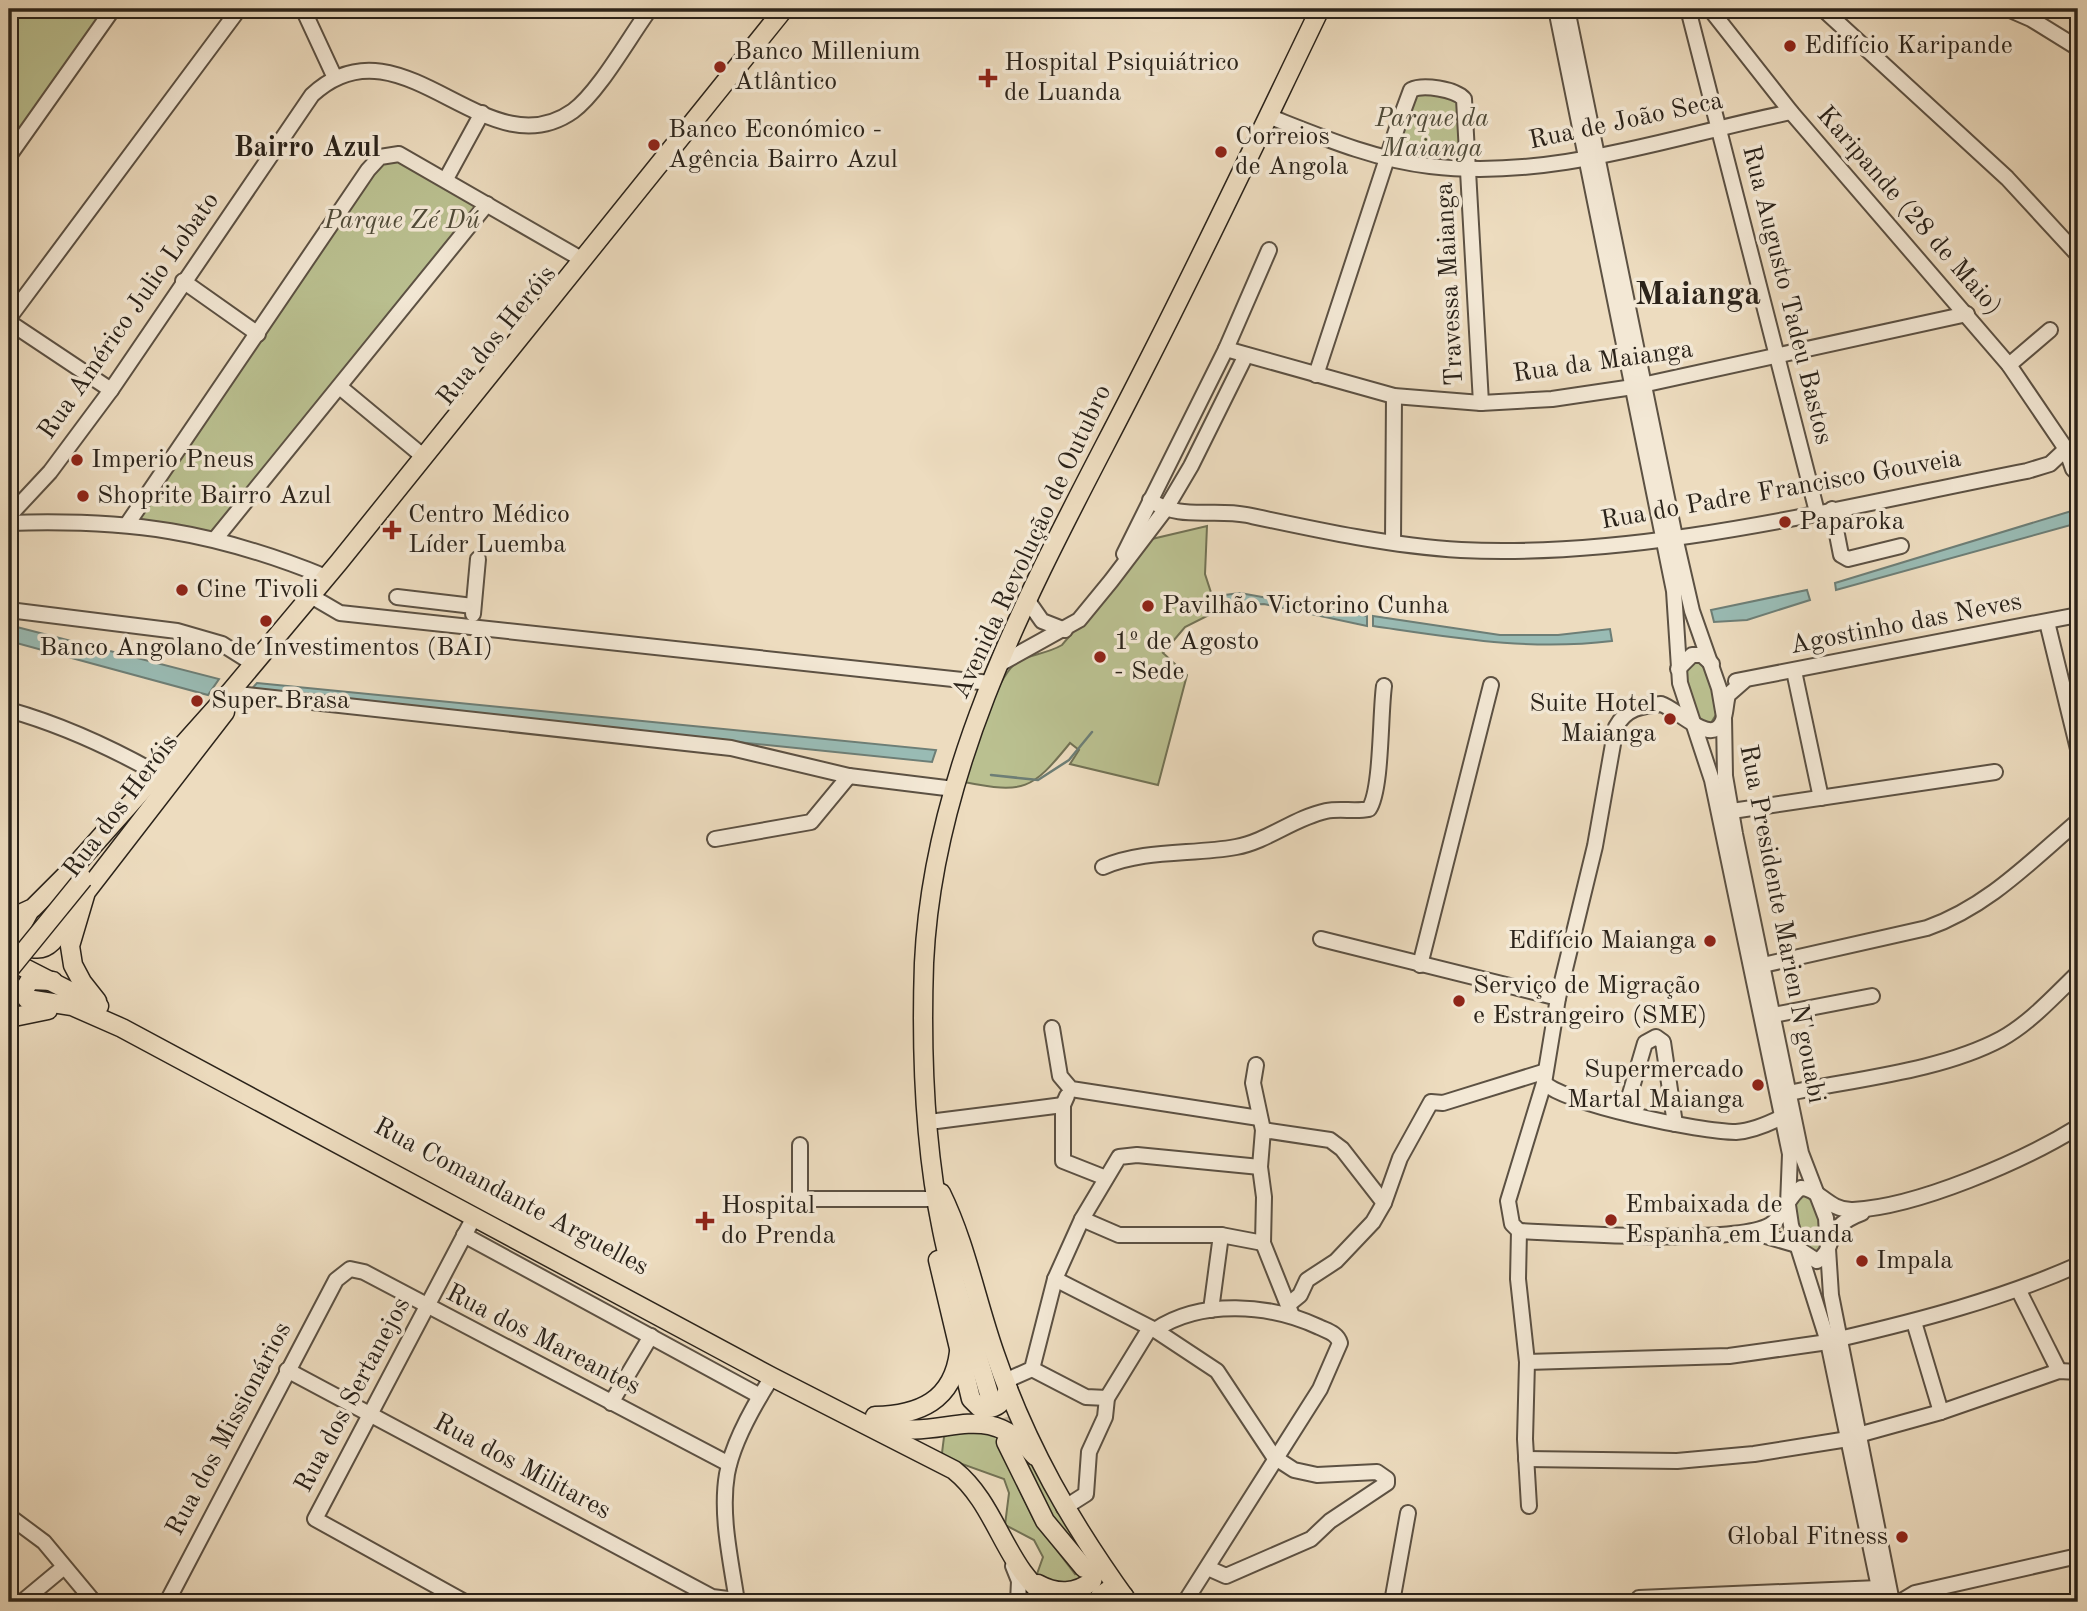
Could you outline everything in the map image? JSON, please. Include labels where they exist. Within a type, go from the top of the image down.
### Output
[{"type":"main road","name":"Rua dos Heróis","points":[[124,1024],[93,998],[73,965],[70,946],[85,886],[187,750],[316,600],[796,9]]},
{"type":"main road","name":"Avenida Revolução de Outubro","points":[[999,1389],[996,1407],[983,1408],[975,1404],[969,1392],[960,1342],[932,1233],[934,1177],[923,1048],[924,961],[935,875],[954,789],[990,683],[1028,601],[1320,9]]},
{"type":"main road","name":"Rua dos Heróis","points":[[85,886],[254,664],[583,260],[777,14]]},
{"type":"main road","name":"Rua dos Heróis","points":[[9,919],[33,908],[72,869],[156,773],[234,693]]},
{"type":"main road","points":[[33,908],[24,918],[18,932],[28,946],[41,948],[55,939],[85,886]]},
{"type":"main road","points":[[9,970],[85,886]]},
{"type":"main road","name":"Rua Comandante Arguelles","points":[[9,960],[53,981],[124,1024],[474,1217],[772,1377],[954,1470],[970,1483],[1021,1571],[1036,1590],[1054,1602]]},
{"type":"main road","points":[[53,981],[30,980],[25,986],[26,998],[33,1002],[72,1006],[124,1024]]},
{"type":"main road","points":[[9,981],[9,987]]},
{"type":"main road","points":[[9,1018],[51,1009],[124,1024]]},
{"type":"main road","name":"Rua Comandante Arguelles","points":[[124,1024],[866,1416],[908,1415],[932,1401],[953,1374],[960,1342]]},
{"type":"main road","name":"Avenida Revolução de Outubro","points":[[934,1177],[957,1227],[999,1389],[1090,1564]]},
{"type":"main road","points":[[866,1416],[905,1429],[930,1429],[962,1422],[992,1425],[1015,1436],[1035,1456]]},
{"type":"main road","name":"Avenida Revolução de Outubro","points":[[1009,1441],[1045,1521],[1090,1564],[1117,1601]]},
{"type":"main road","points":[[1021,1571],[1043,1587],[1076,1591],[1092,1581],[1090,1564]]},
{"type":"street","points":[[9,156],[113,9]]},
{"type":"street","points":[[111,390],[9,320],[239,9]]},
{"type":"street","points":[[303,9],[335,78]]},
{"type":"street","name":"Rua Américo Julio Lobato","points":[[9,516],[56,465],[111,390],[312,95],[335,78],[370,69],[391,72],[482,113],[522,125],[542,124],[574,110],[588,96],[650,9]]},
{"type":"street","points":[[1434,9],[1489,9]]},
{"type":"street","name":"Rua Presidente Marien N'gouabi","points":[[1556,9],[1592,157]]},
{"type":"street","name":"Rua Presidente Marien N'gouabi","points":[[1567,9],[1592,157],[1669,538],[1678,668],[1725,836],[1790,1154],[1788,1205],[1797,1246],[1833,1341],[1882,1588],[1892,1602]]},
{"type":"street","points":[[1823,9],[2007,178],[2078,256]]},
{"type":"street","points":[[2008,9],[2034,14],[2078,48]]},
{"type":"street","points":[[1690,15],[1698,10],[1714,14]]},
{"type":"street","name":"Karipande (28 de Maio)","points":[[1714,14],[1791,112],[2009,365],[2066,449],[2073,469],[2078,474]]},
{"type":"street","name":"Rua Augusto Tadeu Bastos","points":[[1690,15],[1779,357],[1816,512]]},
{"type":"street","name":"Travessa Maianga","points":[[1316,375],[1409,94],[1420,87],[1462,96],[1469,170],[1481,403]]},
{"type":"street","name":"Rua de João Seca","points":[[1268,117],[1388,157],[1427,166],[1469,170],[1527,168],[1592,157],[1791,112]]},
{"type":"street","points":[[446,179],[482,113]]},
{"type":"street","points":[[128,523],[375,161],[387,154],[399,154],[446,179],[583,260]]},
{"type":"street","points":[[216,538],[341,388],[487,204]]},
{"type":"street","points":[[1111,580],[1226,349],[1269,250]]},
{"type":"street","points":[[183,281],[258,334]]},
{"type":"street","name":"Rua da Maianga","points":[[1246,355],[1394,396],[1481,403],[1552,399],[1639,386],[1967,314]]},
{"type":"street","points":[[2009,365],[2050,330]]},
{"type":"street","points":[[998,666],[1079,620],[1165,510],[1191,466],[1246,355],[1226,349]]},
{"type":"street","points":[[341,388],[424,457]]},
{"type":"street","points":[[1393,542],[1394,396]]},
{"type":"street","name":"Rua do Padre Francisco Gouveia","points":[[1150,500],[1165,510],[1186,514],[1234,512],[1393,542],[1460,550],[1531,551],[1669,538],[1832,509],[2027,471],[2050,464],[2066,449]]},
{"type":"street","points":[[22,502],[36,522]]},
{"type":"street","points":[[1832,509],[1841,555],[1848,559],[1901,546]]},
{"type":"street","points":[[9,523],[128,523],[216,538],[326,577]]},
{"type":"street","name":"Rua Presidente Marien N'gouabi","points":[[1669,538],[1720,688],[1724,717],[1725,776],[1801,1153],[1819,1196],[1829,1240],[1833,1341]]},
{"type":"street","points":[[471,627],[478,559]]},
{"type":"street","points":[[397,597],[474,606]]},
{"type":"street","points":[[316,600],[340,613],[990,683]]},
{"type":"street","points":[[1028,601],[1042,621],[1065,630]]},
{"type":"street","points":[[9,610],[177,631],[222,644],[254,664]]},
{"type":"street","name":"Agostinho das Neves","points":[[1744,681],[2078,615]]},
{"type":"street","points":[[2047,622],[2078,749]]},
{"type":"street","points":[[1678,668],[1692,655],[1702,655],[1710,660],[1726,679],[1744,681]]},
{"type":"street","points":[[1794,671],[1821,798]]},
{"type":"street","points":[[1744,681],[1735,685],[1728,695],[1720,727],[1712,731],[1703,730],[1661,704],[1632,710],[1622,716],[1616,727],[1595,846],[1559,998],[1544,1077],[1508,1201],[1511,1224],[1519,1231],[1628,1235],[1752,1232],[1797,1246],[1811,1260],[1817,1261],[1826,1253],[1829,1240],[1845,1220],[1877,1207],[1967,1180],[2020,1158],[2078,1128]]},
{"type":"street","points":[[1420,965],[1491,685]]},
{"type":"street","points":[[1103,867],[1181,850],[1206,851],[1238,847],[1274,835],[1327,811],[1369,809],[1376,788],[1379,721],[1384,686]]},
{"type":"street","points":[[234,693],[731,748],[849,776],[954,789]]},
{"type":"street","points":[[9,710],[60,725],[114,749],[156,773]]},
{"type":"street","points":[[1732,811],[1994,772]]},
{"type":"street","points":[[715,839],[811,822],[849,776]]},
{"type":"street","points":[[1763,965],[1927,928],[1954,919],[2001,888],[2078,821]]},
{"type":"street","points":[[1321,939],[1559,998]]},
{"type":"street","points":[[1788,1093],[1923,1066],[1977,1049],[2022,1025],[2078,973]]},
{"type":"street","points":[[1773,1015],[1872,996]]},
{"type":"street","points":[[1052,1028],[1060,1076],[1071,1089],[1261,1124],[1330,1140],[1342,1149],[1384,1203]]},
{"type":"street","points":[[1625,1111],[1645,1044],[1656,1037],[1663,1042],[1675,1124]]},
{"type":"street","points":[[1256,1065],[1253,1083],[1261,1124],[1259,1167],[1264,1197],[1263,1243],[1290,1309]]},
{"type":"street","points":[[1544,1077],[1561,1095],[1675,1124],[1735,1132],[1758,1127],[1782,1116]]},
{"type":"street","points":[[1290,1309],[1307,1280],[1336,1261],[1360,1237],[1384,1203],[1400,1158],[1431,1102],[1443,1103],[1544,1077]]},
{"type":"street","points":[[1071,1089],[1063,1105],[1063,1161],[1106,1178]]},
{"type":"street","points":[[929,1122],[1063,1105]]},
{"type":"street","points":[[800,1145],[800,1199],[933,1199]]},
{"type":"street","points":[[999,1389],[1032,1369],[1040,1326],[1055,1279],[1082,1219],[1115,1160],[1123,1155],[1259,1167]]},
{"type":"street","points":[[1752,1232],[1773,1224],[1801,1188],[1810,1189],[1839,1209],[1877,1207]]},
{"type":"street","name":"Rua dos Sertanejos","points":[[465,1602],[315,1519],[474,1217]]},
{"type":"street","points":[[1082,1219],[1119,1235],[1221,1235],[1263,1243]]},
{"type":"street","points":[[1519,1231],[1518,1279],[1527,1362],[1526,1459],[1529,1506]]},
{"type":"street","points":[[464,1235],[760,1396]]},
{"type":"street","points":[[1211,1310],[1221,1235]]},
{"type":"street","points":[[1527,1362],[1729,1356],[1833,1341],[1914,1322],[2019,1291],[2078,1265]]},
{"type":"street","name":"Rua dos Mareantes","points":[[336,1280],[345,1271],[360,1270],[729,1464]]},
{"type":"street","points":[[1055,1279],[1152,1329],[1217,1371],[1274,1457],[1305,1474],[1383,1474],[1387,1482],[1300,1545],[1226,1576],[1208,1568]]},
{"type":"street","name":"Rua dos Missionários","points":[[169,1602],[336,1280]]},
{"type":"street","points":[[2019,1291],[2059,1371]]},
{"type":"street","points":[[1063,1508],[1086,1494],[1089,1452],[1105,1417],[1107,1398],[1152,1329],[1171,1320],[1211,1310],[1290,1309],[1335,1335],[1340,1343],[1320,1389],[1274,1457],[1185,1602]]},
{"type":"street","points":[[1914,1322],[1941,1412]]},
{"type":"street","points":[[611,1403],[651,1336]]},
{"type":"street","points":[[1032,1369],[1086,1397],[1107,1398]]},
{"type":"street","name":"Rua dos Militares","points":[[287,1370],[712,1597],[736,1601]]},
{"type":"street","points":[[1526,1459],[1677,1461],[1754,1454],[1853,1437],[1941,1412],[2059,1371],[2078,1373]]},
{"type":"street","points":[[736,1601],[726,1521],[725,1489],[729,1464],[760,1396],[772,1377]]},
{"type":"street","points":[[927,1455],[961,1484],[983,1513],[1019,1581],[1018,1602]]},
{"type":"street","points":[[1392,1602],[1408,1513]]},
{"type":"street","points":[[9,1516],[44,1542],[94,1602]]},
{"type":"street","points":[[1639,1598],[1882,1588],[1915,1593],[2078,1556]]},
{"type":"street","points":[[22,1602],[64,1567]]},
{"type":"street","points":[[1900,1602],[1915,1593]]},
{"type":"green space","points":[[9,9],[113,9],[9,156]]},
{"type":"green space","name":"Parque da Maianga","points":[[1418,91],[1457,98],[1461,165],[1396,154]]},
{"type":"green space","name":"Parque Zé Dú","points":[[387,154],[487,204],[216,538],[128,523]]},
{"type":"green space","name":"1º de Agosto - Sede","points":[[1207,526],[1205,574],[1217,611],[1185,627],[1163,653],[1187,675],[1158,785],[1070,764],[1079,750],[1070,743],[1046,771],[1025,785],[1001,788],[964,782],[1000,684],[1017,662],[1062,645],[1152,539]]},
{"type":"green space","points":[[1697,658],[1707,668],[1720,708],[1711,723],[1695,715],[1687,699],[1687,661]]},
{"type":"green space","points":[[1809,1191],[1827,1237],[1817,1258],[1795,1234],[1794,1196]]},
{"type":"green space","points":[[990,1431],[1035,1466],[1091,1566],[1075,1588],[1039,1578],[1037,1574],[1043,1557],[1034,1540],[1005,1525],[1009,1493],[1004,1479],[948,1459],[942,1453],[944,1437],[952,1432]],"holes":[[[1001,1450],[1085,1565],[1075,1574],[1034,1520]]]},
{"type":"water","points":[[2078,509],[2078,523],[1836,590],[1835,583]]},
{"type":"water","points":[[1807,590],[1810,600],[1747,620],[1714,622],[1711,610]]},
{"type":"water","points":[[1240,593],[1367,616],[1367,626],[1264,604],[1221,606],[1216,596]]},
{"type":"water","points":[[1373,616],[1500,635],[1558,635],[1610,629],[1612,641],[1551,645],[1492,642],[1373,626]]},
{"type":"water","points":[[9,625],[219,679],[208,695],[9,641]]},
{"type":"water","points":[[257,683],[936,750],[932,762],[249,692]]},
{"type":"waterway","points":[[991,775],[1038,780],[1069,760],[1092,732]]},
{"type":"tunnel","points":[[996,1392],[1012,1439]]},
{"type":"place","name":"Edifício Karipande","points":[[1790,46]]},
{"type":"place","name":"Banco Millenium Atlântico","points":[[720,67]]},
{"type":"place","name":"Hospital Psiquiátrico de Luanda","points":[[988,78]]},
{"type":"place","name":"Banco Económico - Agência Bairro Azul","points":[[654,145]]},
{"type":"place","name":"Correios de Angola","points":[[1221,152]]},
{"type":"place","name":"Imperio Pneus","points":[[77,460]]},
{"type":"place","name":"Shoprite Bairro Azul","points":[[83,496]]},
{"type":"place","name":"Paparoka","points":[[1785,522]]},
{"type":"place","name":"Centro Médico Líder Luemba","points":[[392,530]]},
{"type":"place","name":"Cine Tivoli","points":[[182,590]]},
{"type":"place","name":"Pavilhão Victorino Cunha","points":[[1148,606]]},
{"type":"place","name":"Banco Angolano de Investimentos (BAI)","points":[[266,621]]},
{"type":"place","name":"1º de Agosto - Sede","points":[[1100,657]]},
{"type":"place","name":"Super Brasa","points":[[197,701]]},
{"type":"place","name":"Suite Hotel Maianga","points":[[1670,719]]},
{"type":"place","name":"Edifício Maianga","points":[[1710,941]]},
{"type":"place","name":"Serviço de Migração e Estrangeiro (SME)","points":[[1459,1001]]},
{"type":"place","name":"Supermercado Martal Maianga","points":[[1758,1085]]},
{"type":"place","name":"Embaixada de Espanha em Luanda","points":[[1611,1220]]},
{"type":"place","name":"Hospital do Prenda","points":[[705,1221]]},
{"type":"place","name":"Impala","points":[[1862,1261]]},
{"type":"place","name":"Global Fitness","points":[[1902,1537]]},
{"type":"district","name":"Bairro Azul","points":[[307,149]]},
{"type":"district","name":"Maianga","points":[[1698,295]]}]
